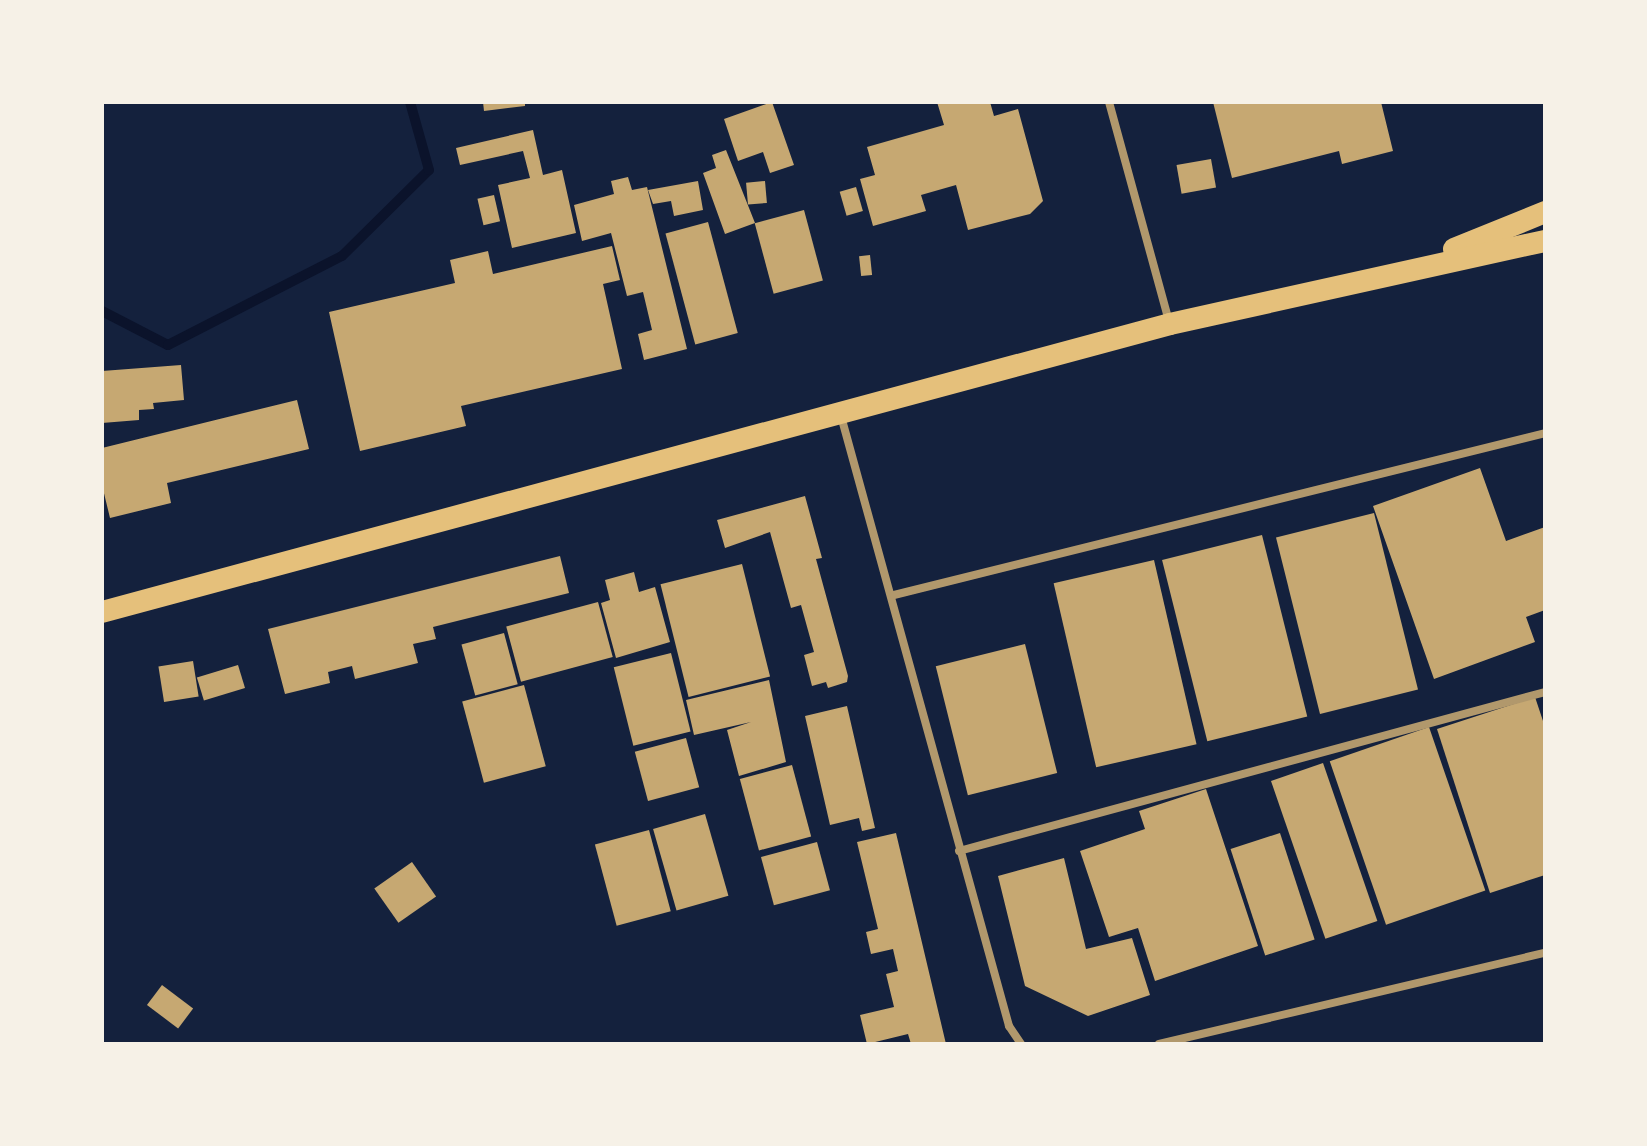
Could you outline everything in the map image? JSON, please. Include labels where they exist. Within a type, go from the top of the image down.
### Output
[{"type":"highway","points":[[1409,267],[1545,212]]},
{"type":"highway","points":[[102,612],[841,416],[1170,324],[1409,267],[1545,241]]},
{"type":"street","points":[[1109,102],[1170,324]]},
{"type":"street","points":[[841,416],[894,595],[959,851],[1009,1026],[1021,1044]]},
{"type":"street","points":[[894,595],[1545,433]]},
{"type":"street","points":[[959,851],[1545,692]]},
{"type":"street","points":[[1159,1044],[1545,953]]},
{"type":"building","points":[[483,102],[525,102],[525,106],[484,111]]},
{"type":"building","points":[[772,102],[794,165],[770,173],[763,152],[738,161],[724,119]]},
{"type":"building","points":[[937,102],[990,102],[994,116],[1018,109],[1043,201],[1030,214],[968,230],[956,185],[921,195],[926,211],[873,226],[860,179],[875,175],[867,147],[944,125]]},
{"type":"building","points":[[1213,102],[1381,102],[1393,151],[1342,164],[1339,151],[1232,178]]},
{"type":"building","points":[[533,130],[543,175],[562,170],[576,233],[512,248],[498,185],[530,178],[523,151],[460,165],[456,148]]},
{"type":"building","points":[[726,150],[755,223],[725,234],[703,173],[716,168],[712,155]]},
{"type":"building","points":[[1211,159],[1216,188],[1182,194],[1177,165]]},
{"type":"building","points":[[628,177],[632,190],[647,187],[687,349],[644,360],[638,334],[652,330],[643,292],[627,296],[611,233],[582,241],[574,205],[614,194],[611,181]]},
{"type":"building","points":[[698,181],[703,210],[674,216],[671,201],[653,204],[648,190]]},
{"type":"building","points":[[765,181],[767,203],[748,205],[746,183]]},
{"type":"building","points":[[856,187],[863,211],[847,216],[840,192]]},
{"type":"building","points":[[494,195],[500,221],[484,225],[477,199]]},
{"type":"building","points":[[804,210],[823,281],[774,294],[755,223]]},
{"type":"building","points":[[708,222],[738,333],[695,344],[665,233]]},
{"type":"building","points":[[612,246],[620,280],[603,284],[622,369],[461,406],[466,426],[360,451],[329,312],[455,283],[450,260],[488,251],[493,274]]},
{"type":"building","points":[[870,255],[872,275],[861,276],[859,256]]},
{"type":"building","points":[[181,365],[184,400],[153,403],[154,409],[139,410],[139,420],[102,423],[102,371]]},
{"type":"building","points":[[297,400],[309,449],[167,483],[171,503],[110,518],[102,485],[102,448]]},
{"type":"building","points":[[1480,468],[1506,541],[1545,527],[1545,610],[1526,617],[1535,642],[1434,679],[1373,506]]},
{"type":"building","points":[[805,496],[822,558],[816,559],[848,676],[847,682],[828,688],[826,682],[812,686],[804,655],[814,652],[801,605],[791,608],[770,532],[725,548],[717,520]]},
{"type":"building","points":[[1374,513],[1418,690],[1320,714],[1276,537]]},
{"type":"building","points":[[1262,535],[1307,716],[1207,741],[1162,560]]},
{"type":"building","points":[[560,556],[569,593],[433,627],[436,639],[413,644],[418,663],[355,679],[352,666],[328,672],[330,683],[285,694],[268,629]]},
{"type":"building","points":[[1154,560],[1197,744],[1096,767],[1054,583]]},
{"type":"building","points":[[742,564],[770,677],[689,697],[660,584]]},
{"type":"building","points":[[634,572],[639,592],[655,587],[670,642],[616,658],[601,603],[610,600],[605,580]]},
{"type":"building","points":[[598,602],[613,657],[521,682],[506,627]]},
{"type":"building","points":[[504,633],[518,684],[475,696],[461,644]]},
{"type":"building","points":[[1025,644],[1057,773],[968,795],[936,666]]},
{"type":"building","points":[[671,653],[691,732],[633,746],[614,667]]},
{"type":"building","points":[[193,661],[199,697],[164,702],[158,666]]},
{"type":"building","points":[[238,665],[245,688],[204,701],[197,678]]},
{"type":"building","points":[[769,680],[786,762],[739,776],[727,730],[751,722],[694,735],[686,700]]},
{"type":"building","points":[[524,685],[546,766],[484,783],[462,702]]},
{"type":"building","points":[[1535,697],[1545,727],[1545,875],[1490,893],[1437,729]]},
{"type":"building","points":[[847,706],[875,828],[862,831],[859,818],[830,825],[805,716]]},
{"type":"building","points":[[1429,727],[1485,891],[1386,925],[1330,761]]},
{"type":"building","points":[[686,738],[699,787],[648,801],[635,752]]},
{"type":"building","points":[[1323,763],[1377,921],[1325,939],[1271,781]]},
{"type":"building","points":[[792,765],[811,836],[759,850],[740,779]]},
{"type":"building","points":[[1206,789],[1258,946],[1155,981],[1138,928],[1109,937],[1080,851],[1145,829],[1139,811]]},
{"type":"building","points":[[705,814],[728,896],[677,911],[653,829]]},
{"type":"building","points":[[649,830],[671,911],[617,926],[595,844]]},
{"type":"building","points":[[896,833],[946,1044],[911,1044],[908,1034],[867,1044],[860,1015],[894,1007],[886,974],[898,971],[893,949],[871,954],[866,932],[878,929],[857,842]]},
{"type":"building","points":[[1280,833],[1315,940],[1265,956],[1231,849]]},
{"type":"building","points":[[817,842],[830,890],[774,905],[761,857]]},
{"type":"building","points":[[1064,858],[1086,949],[1132,938],[1150,995],[1088,1016],[1025,986],[998,876]]},
{"type":"building","points":[[412,862],[436,896],[398,923],[374,888]]},
{"type":"building","points":[[162,985],[193,1008],[178,1028],[147,1005]]},
{"type":"waterway","points":[[102,311],[168,345],[342,256],[429,170],[410,102]]}]
